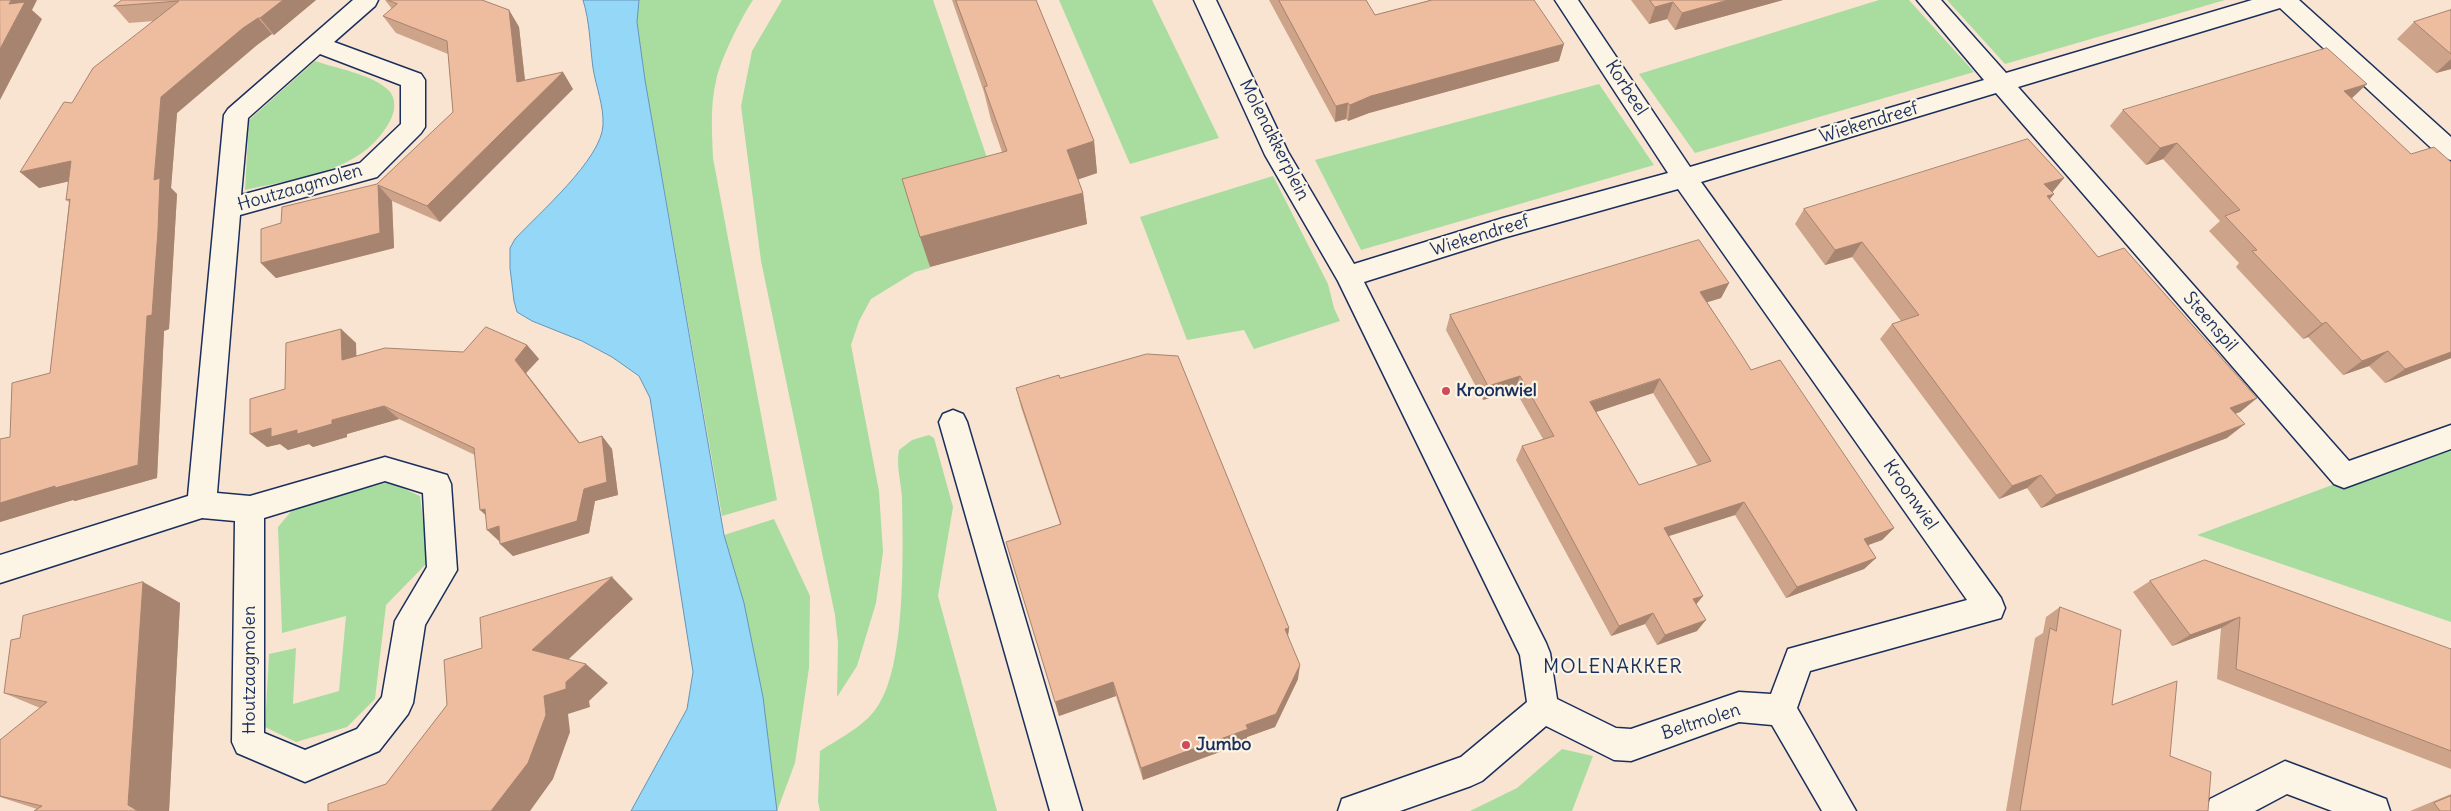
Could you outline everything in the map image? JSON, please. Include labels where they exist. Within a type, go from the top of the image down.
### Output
[{"type":"street","name":"Houtzaagmolen","points":[[202,505],[236,116],[367,0]]},
{"type":"street","name":"Molenakkerplein","points":[[1205,0],[1277,155],[1348,276]]},
{"type":"street","name":"Korbeel","points":[[1566,0],[1609,62],[1684,178]]},
{"type":"street","points":[[1928,0],[2001,83]]},
{"type":"street","name":"Wiekendreef","points":[[1348,276],[1503,228],[1684,178],[2279,0]]},
{"type":"street","points":[[2285,0],[2451,151]]},
{"type":"street","name":"Houtzaagmolen","points":[[229,208],[368,170],[413,127],[413,80],[316,44]]},
{"type":"street","name":"Steenspil","points":[[2001,83],[2344,475],[2451,437]]},
{"type":"street","name":"Kroonwiel","points":[[1684,178],[1990,608],[1798,659],[1781,710]]},
{"type":"street","points":[[1348,276],[1535,653],[1544,708],[1471,770],[1354,811]]},
{"type":"street","points":[[953,422],[1066,811]]},
{"type":"street","name":"Houtzaagmolen","points":[[0,568],[202,505],[250,510],[385,469],[437,484],[442,570],[410,621],[397,703],[368,740],[305,766],[248,742],[250,510]]},
{"type":"street","name":"Beltmolen","points":[[1544,708],[1614,744],[1631,745],[1739,707],[1781,710]]},
{"type":"street","points":[[1781,710],[1837,810]]},
{"type":"street","points":[[2222,811],[2285,777],[2374,811]]},
{"type":"green space","points":[[639,0],[753,0],[731,39],[718,72],[712,109],[713,158],[777,500],[722,516],[645,80],[637,22]]},
{"type":"green space","points":[[782,0],[933,0],[996,184],[915,205],[930,268],[915,272],[871,299],[859,321],[851,345],[879,491],[883,552],[876,603],[857,666],[837,697],[838,643],[835,615],[761,261],[741,106],[752,51]]},
{"type":"green space","points":[[1059,0],[1152,0],[1219,138],[1130,164]]},
{"type":"green space","points":[[1879,0],[1909,0],[1974,72],[1695,153],[1639,74]]},
{"type":"green space","points":[[1947,0],[2225,0],[2005,64]]},
{"type":"green space","points":[[315,61],[362,75],[386,88],[392,94],[394,102],[394,111],[391,119],[379,137],[364,151],[347,162],[307,176],[245,190],[249,120]]},
{"type":"green space","points":[[1599,84],[1654,165],[1361,250],[1315,160]]},
{"type":"green space","points":[[1273,176],[1328,284],[1334,308],[1340,321],[1254,349],[1244,330],[1187,340],[1140,217]]},
{"type":"green space","points":[[929,435],[934,438],[953,507],[938,596],[997,811],[820,811],[818,802],[820,751],[868,718],[879,704],[888,685],[894,661],[901,604],[902,498],[898,462],[899,450],[912,440]]},
{"type":"green space","points":[[2451,441],[2451,622],[2197,535]]},
{"type":"green space","points":[[389,482],[420,496],[428,562],[386,605],[375,699],[347,727],[296,742],[265,727],[269,654],[296,648],[293,704],[339,691],[346,616],[282,633],[278,527],[294,508]]},
{"type":"green space","points":[[774,519],[810,596],[809,668],[795,763],[777,811],[763,697],[744,603],[724,535]]},
{"type":"green space","points":[[1562,749],[1593,756],[1572,811],[1470,811],[1517,788]]},
{"type":"water","points":[[583,0],[639,0],[637,22],[645,80],[724,535],[744,603],[763,697],[777,811],[631,811],[687,709],[693,672],[650,398],[639,376],[612,357],[582,341],[532,321],[517,312],[510,268],[510,248],[515,239],[553,201],[581,169],[600,139],[603,125],[602,111],[593,68]]},
{"type":"building","points":[[0,0],[11,0],[9,4],[25,2],[0,49]]},
{"type":"building","points":[[122,0],[283,0],[260,18],[243,28],[161,97],[154,180],[160,178],[158,230],[152,315],[147,316],[138,465],[55,488],[55,486],[0,503],[0,439],[10,437],[12,383],[50,373],[70,199],[66,200],[71,161],[20,172],[64,102],[72,103],[93,68],[179,1],[114,6]]},
{"type":"building","points":[[388,0],[482,0],[509,10],[517,82],[563,72],[427,206],[378,185],[380,233],[261,263],[261,229],[281,223],[282,207],[377,184],[453,112],[447,41],[383,16],[397,4]]},
{"type":"building","points":[[956,0],[1036,0],[1094,141],[1067,150],[1083,193],[920,237],[902,179],[1007,151],[984,87],[987,86]]},
{"type":"building","points":[[1279,0],[1366,0],[1375,15],[1432,0],[1534,0],[1564,44],[1371,96],[1350,105],[1348,103],[1336,106]]},
{"type":"building","points":[[1650,0],[1728,0],[1682,13],[1673,2],[1655,7]]},
{"type":"building","points":[[2451,10],[2451,54],[2414,22]]},
{"type":"building","points":[[2327,48],[2367,84],[2344,91],[2411,154],[2434,147],[2451,162],[2451,352],[2405,369],[2388,351],[2362,361],[2326,322],[2322,324],[2252,251],[2257,250],[2225,216],[2240,210],[2177,143],[2160,148],[2123,110]]},
{"type":"building","points":[[2028,139],[2064,178],[2044,184],[2054,194],[2047,196],[2098,257],[2124,248],[2257,398],[2230,408],[2245,424],[2056,495],[2041,475],[2012,486],[1892,324],[1919,315],[1862,242],[1835,250],[1804,209]]},
{"type":"building","points":[[1699,240],[1729,283],[1700,292],[1751,370],[1780,360],[1894,528],[1864,539],[1876,558],[1797,587],[1744,502],[1664,528],[1703,596],[1693,599],[1706,620],[1665,635],[1653,613],[1619,626],[1522,446],[1554,436],[1520,376],[1488,386],[1450,315]],"holes":[[[1660,379],[1711,461],[1639,485],[1590,402]]]},
{"type":"building","points":[[486,327],[527,345],[515,360],[579,443],[602,436],[607,482],[584,489],[577,521],[500,544],[499,526],[487,530],[485,509],[480,510],[474,448],[384,406],[332,420],[332,424],[297,434],[297,430],[271,437],[271,428],[250,434],[250,399],[285,389],[286,343],[341,329],[342,360],[385,348],[463,352]]},
{"type":"building","points":[[1147,354],[1178,356],[1289,628],[1285,629],[1300,665],[1276,714],[1246,725],[1248,729],[1141,768],[1113,682],[1055,702],[1006,542],[1061,524],[1016,388],[1059,375],[1060,378]]},
{"type":"building","points":[[2205,560],[2451,649],[2451,751],[2236,669],[2240,617],[2190,635],[2150,581]]},
{"type":"building","points":[[612,577],[532,650],[586,664],[566,682],[566,689],[544,696],[546,715],[528,763],[491,811],[328,811],[328,804],[386,784],[447,705],[444,660],[482,648],[480,618]]},
{"type":"building","points":[[143,582],[128,805],[138,811],[34,811],[42,806],[0,796],[0,740],[47,702],[4,693],[11,640],[20,638],[23,616]]},
{"type":"building","points":[[2060,607],[2121,630],[2112,705],[2177,681],[2170,756],[2211,772],[2208,811],[2020,811],[2050,628],[2056,631]]},
{"type":"building","points":[[2451,796],[2451,811],[2440,811],[2434,803]]},
{"type":"place","name":"Kroonwiel","points":[[1446,391]]},
{"type":"place","name":"Jumbo","points":[[1186,745]]},
{"type":"district","name":"MOLENAKKER","points":[[1613,667]]}]
